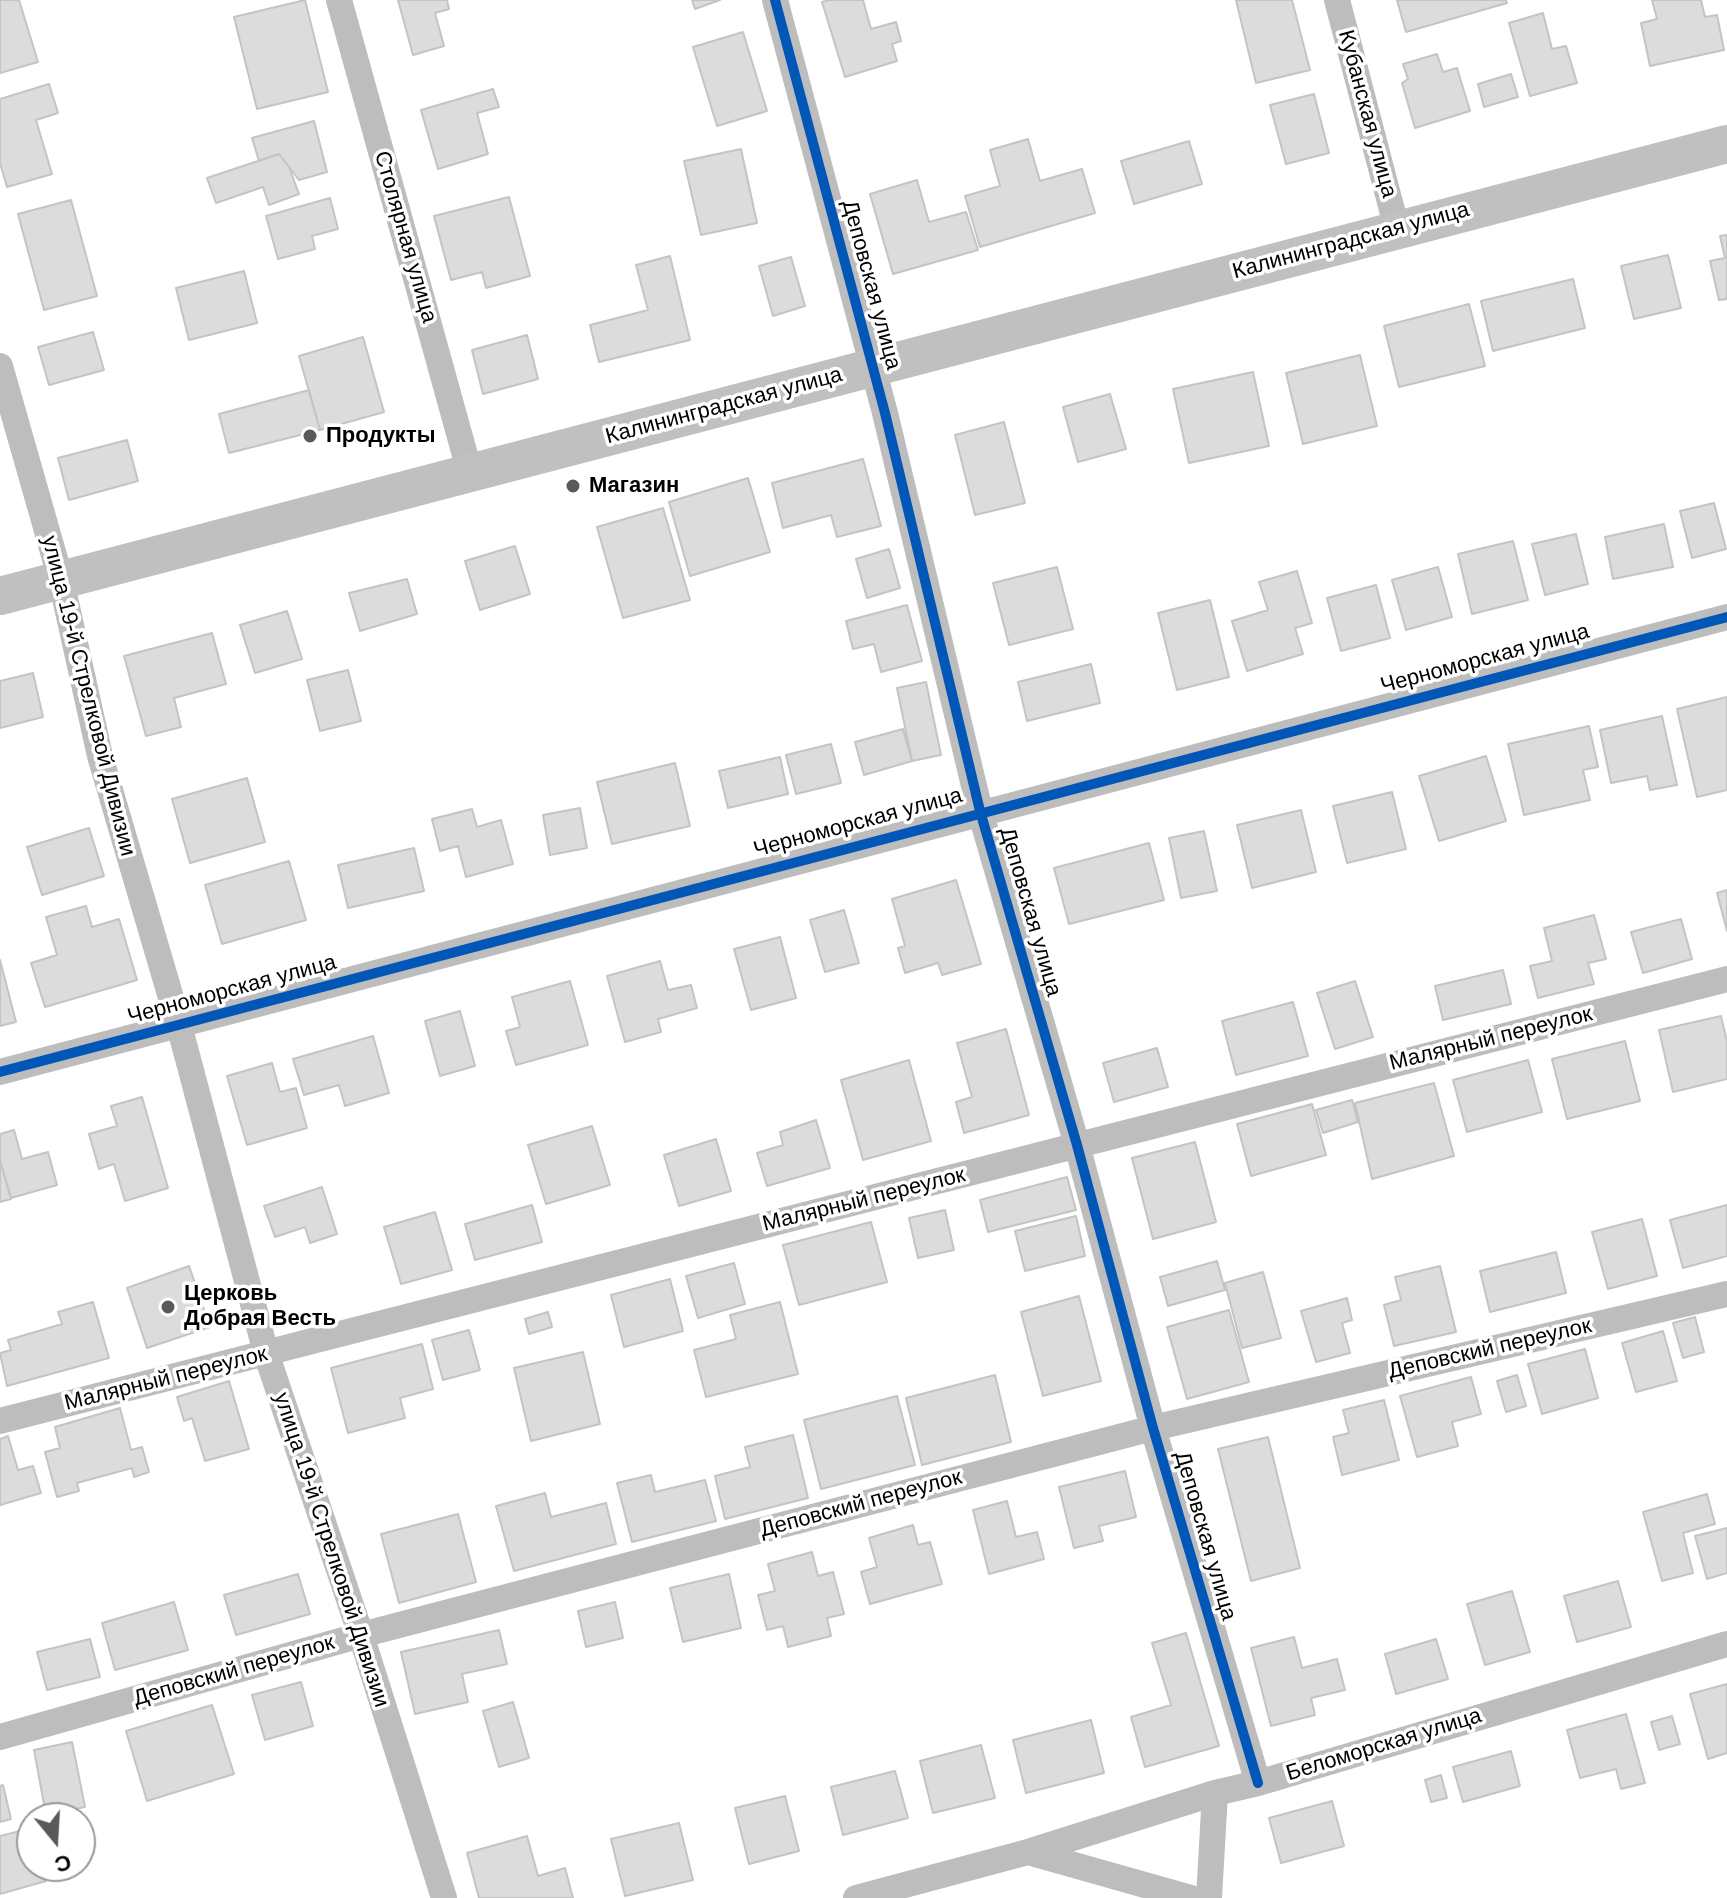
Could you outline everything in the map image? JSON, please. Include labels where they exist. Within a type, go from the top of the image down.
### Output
[{"type":"main road","name":"Калининградская улица","points":[[0,596],[1727,144]]},
{"type":"street","name":"Столярная улица","points":[[339,0],[470,473]]},
{"type":"street","name":"Деповская улица","points":[[775,0],[872,367],[980,811],[1077,1145],[1153,1428],[1258,1783]]},
{"type":"street","name":"Кубанская улица","points":[[1337,0],[1397,229]]},
{"type":"street","name":"улица 19-й Стрелковой Дивизии","points":[[0,366],[61,580],[100,756],[179,1025],[266,1353],[361,1635],[444,1898]]},
{"type":"street","name":"Черноморская улица","points":[[0,1072],[980,811],[1727,617]]},
{"type":"street","name":"Малярный переулок","points":[[0,1421],[1727,979]]},
{"type":"street","name":"Деповский переулок","points":[[0,1737],[361,1635],[1153,1428],[1727,1294]]},
{"type":"street","name":"Беломорская улица","points":[[856,1898],[1028,1852],[1215,1793],[1258,1783],[1727,1644]]},
{"type":"street","points":[[1209,1898],[1215,1793]]},
{"type":"street","points":[[1028,1852],[1191,1898]]},
{"type":"building","points":[[0,0],[19,0],[38,62],[0,73]]},
{"type":"building","points":[[305,0],[328,92],[257,109],[234,17]]},
{"type":"building","points":[[398,0],[447,0],[449,9],[435,13],[444,46],[413,55]]},
{"type":"building","points":[[692,0],[720,0],[695,9]]},
{"type":"building","points":[[863,0],[871,29],[896,22],[901,41],[892,44],[897,61],[845,77],[822,2]]},
{"type":"building","points":[[1236,0],[1292,0],[1310,70],[1256,83]]},
{"type":"building","points":[[1397,0],[1506,0],[1507,3],[1406,32]]},
{"type":"building","points":[[1652,0],[1701,0],[1705,17],[1717,15],[1724,50],[1650,66],[1641,23],[1657,19]]},
{"type":"building","points":[[1543,13],[1552,49],[1566,46],[1577,83],[1530,96],[1509,23]]},
{"type":"building","points":[[743,32],[767,111],[717,126],[693,47]]},
{"type":"building","points":[[1437,54],[1443,72],[1457,68],[1470,111],[1415,128],[1402,83],[1408,79],[1403,64]]},
{"type":"building","points":[[1511,74],[1518,97],[1484,107],[1478,84]]},
{"type":"building","points":[[49,84],[58,113],[36,120],[52,174],[7,187],[0,163],[0,99]]},
{"type":"building","points":[[493,89],[499,107],[477,113],[488,154],[438,169],[421,110]]},
{"type":"building","points":[[1314,94],[1329,153],[1286,164],[1270,105]]},
{"type":"building","points":[[314,121],[327,172],[299,180],[279,154],[259,161],[252,138]]},
{"type":"building","points":[[1028,139],[1040,181],[1082,169],[1095,213],[980,247],[965,196],[1000,186],[990,150]]},
{"type":"building","points":[[1189,141],[1202,184],[1134,204],[1121,161]]},
{"type":"building","points":[[741,149],[757,223],[701,235],[684,161]]},
{"type":"building","points":[[279,154],[289,167],[299,194],[269,205],[263,187],[216,203],[207,178]]},
{"type":"building","points":[[917,180],[929,222],[966,212],[978,250],[893,274],[870,194]]},
{"type":"building","points":[[509,197],[530,276],[486,288],[482,272],[451,280],[434,216]]},
{"type":"building","points":[[330,198],[338,229],[312,236],[315,249],[278,259],[266,216]]},
{"type":"building","points":[[71,200],[97,296],[44,310],[18,214]]},
{"type":"building","points":[[1727,235],[1727,299],[1719,300],[1710,261],[1725,258],[1720,236]]},
{"type":"building","points":[[1668,255],[1681,308],[1634,319],[1621,266]]},
{"type":"building","points":[[670,256],[690,340],[599,362],[590,325],[648,310],[636,265]]},
{"type":"building","points":[[791,257],[805,306],[773,316],[759,266]]},
{"type":"building","points":[[244,271],[257,323],[189,340],[176,288]]},
{"type":"building","points":[[1573,279],[1585,328],[1493,351],[1481,301]]},
{"type":"building","points":[[1469,304],[1485,366],[1399,387],[1384,326]]},
{"type":"building","points":[[93,332],[104,370],[49,385],[38,347]]},
{"type":"building","points":[[527,335],[538,379],[483,394],[472,350]]},
{"type":"building","points":[[363,337],[384,412],[320,430],[299,356]]},
{"type":"building","points":[[1360,355],[1377,426],[1303,444],[1286,373]]},
{"type":"building","points":[[1253,372],[1269,446],[1189,463],[1173,389]]},
{"type":"building","points":[[309,390],[320,430],[229,453],[219,414]]},
{"type":"building","points":[[1110,394],[1126,449],[1078,462],[1063,407]]},
{"type":"building","points":[[1004,422],[1025,503],[975,515],[955,435]]},
{"type":"building","points":[[127,440],[138,481],[69,500],[58,458]]},
{"type":"building","points":[[863,459],[881,526],[837,537],[831,515],[783,528],[772,483]]},
{"type":"building","points":[[748,478],[770,552],[690,576],[669,502]]},
{"type":"building","points":[[1714,503],[1726,549],[1692,558],[1680,511]]},
{"type":"building","points":[[663,508],[690,600],[623,618],[597,527]]},
{"type":"building","points":[[1664,524],[1673,567],[1613,579],[1605,537]]},
{"type":"building","points":[[1576,534],[1588,584],[1545,595],[1532,544]]},
{"type":"building","points":[[1513,541],[1528,600],[1472,614],[1458,554]]},
{"type":"building","points":[[515,546],[530,594],[480,610],[465,561]]},
{"type":"building","points":[[889,549],[900,588],[867,598],[856,559]]},
{"type":"building","points":[[1057,567],[1073,629],[1009,645],[993,583]]},
{"type":"building","points":[[1438,567],[1452,617],[1406,630],[1392,580]]},
{"type":"building","points":[[1297,571],[1312,623],[1295,628],[1303,654],[1247,671],[1232,621],[1268,610],[1259,582]]},
{"type":"building","points":[[407,579],[417,614],[360,631],[349,593]]},
{"type":"building","points":[[1376,585],[1390,638],[1341,651],[1327,598]]},
{"type":"building","points":[[1210,600],[1229,677],[1177,690],[1158,613]]},
{"type":"building","points":[[907,605],[922,661],[881,672],[874,644],[853,649],[846,621]]},
{"type":"building","points":[[287,611],[302,659],[255,673],[240,625]]},
{"type":"building","points":[[212,633],[226,684],[174,698],[181,727],[146,736],[124,656]]},
{"type":"building","points":[[1091,664],[1100,703],[1027,721],[1018,682]]},
{"type":"building","points":[[348,670],[361,721],[320,731],[307,680]]},
{"type":"building","points":[[33,673],[43,717],[0,728],[0,681]]},
{"type":"building","points":[[926,682],[941,755],[912,761],[897,688]]},
{"type":"building","points":[[1727,697],[1727,790],[1697,797],[1677,709]]},
{"type":"building","points":[[1662,716],[1677,785],[1650,790],[1647,776],[1611,783],[1600,730]]},
{"type":"building","points":[[1589,726],[1598,767],[1583,770],[1590,800],[1524,815],[1508,744]]},
{"type":"building","points":[[903,729],[912,761],[864,775],[855,742]]},
{"type":"building","points":[[831,744],[841,783],[796,794],[786,755]]},
{"type":"building","points":[[1486,756],[1506,821],[1439,841],[1419,776]]},
{"type":"building","points":[[780,757],[788,794],[728,808],[719,771]]},
{"type":"building","points":[[675,763],[690,826],[612,844],[597,782]]},
{"type":"building","points":[[247,778],[265,842],[190,863],[172,799]]},
{"type":"building","points":[[1392,792],[1406,849],[1347,863],[1333,806]]},
{"type":"building","points":[[580,808],[587,848],[550,855],[543,815]]},
{"type":"building","points":[[472,809],[477,827],[501,820],[513,864],[466,877],[458,846],[440,851],[432,819]]},
{"type":"building","points":[[1301,810],[1316,872],[1252,888],[1237,825]]},
{"type":"building","points":[[89,828],[104,876],[42,895],[27,847]]},
{"type":"building","points":[[1204,831],[1217,891],[1181,898],[1169,838]]},
{"type":"building","points":[[1149,843],[1164,900],[1069,924],[1054,868]]},
{"type":"building","points":[[414,848],[424,891],[348,908],[338,865]]},
{"type":"building","points":[[289,861],[306,920],[222,944],[205,885]]},
{"type":"building","points":[[956,880],[981,964],[942,975],[938,963],[905,973],[898,948],[905,946],[892,899]]},
{"type":"building","points":[[1727,890],[1727,931],[1717,893]]},
{"type":"building","points":[[86,906],[92,927],[119,919],[137,980],[45,1007],[31,963],[57,955],[46,917]]},
{"type":"building","points":[[844,910],[859,963],[825,972],[810,920]]},
{"type":"building","points":[[1594,915],[1606,959],[1588,963],[1594,984],[1538,998],[1530,966],[1552,961],[1544,928]]},
{"type":"building","points":[[1681,919],[1692,959],[1643,973],[1631,932]]},
{"type":"building","points":[[780,937],[796,998],[751,1010],[734,949]]},
{"type":"building","points":[[0,960],[16,1022],[0,1026]]},
{"type":"building","points":[[660,961],[668,990],[691,985],[697,1008],[658,1019],[661,1032],[625,1042],[607,976]]},
{"type":"building","points":[[1503,970],[1511,1004],[1443,1020],[1435,986]]},
{"type":"building","points":[[570,981],[588,1045],[516,1065],[506,1031],[520,1027],[512,997]]},
{"type":"building","points":[[1355,981],[1373,1037],[1335,1049],[1317,993]]},
{"type":"building","points":[[1293,1002],[1308,1056],[1236,1075],[1222,1021]]},
{"type":"building","points":[[460,1011],[475,1066],[440,1076],[425,1021]]},
{"type":"building","points":[[1721,1016],[1727,1042],[1727,1079],[1673,1092],[1659,1030]]},
{"type":"building","points":[[1006,1029],[1029,1115],[964,1133],[956,1102],[972,1097],[957,1043]]},
{"type":"building","points":[[373,1036],[389,1093],[345,1106],[339,1085],[304,1095],[293,1059]]},
{"type":"building","points":[[1625,1041],[1640,1101],[1567,1119],[1552,1059]]},
{"type":"building","points":[[1157,1048],[1168,1087],[1114,1102],[1103,1063]]},
{"type":"building","points":[[909,1060],[931,1141],[863,1160],[841,1080]]},
{"type":"building","points":[[1528,1060],[1542,1112],[1467,1132],[1453,1080]]},
{"type":"building","points":[[272,1063],[280,1092],[296,1088],[307,1128],[247,1145],[227,1076]]},
{"type":"building","points":[[1434,1083],[1454,1156],[1372,1179],[1355,1103]]},
{"type":"building","points":[[142,1097],[168,1188],[125,1201],[114,1164],[99,1169],[89,1134],[117,1126],[111,1106]]},
{"type":"building","points":[[1352,1100],[1358,1122],[1323,1133],[1316,1110]]},
{"type":"building","points":[[1312,1104],[1326,1155],[1251,1176],[1237,1124]]},
{"type":"building","points":[[816,1120],[830,1168],[767,1186],[757,1153],[783,1145],[780,1132]]},
{"type":"building","points":[[592,1126],[610,1185],[546,1204],[528,1145]]},
{"type":"building","points":[[14,1130],[22,1159],[48,1152],[57,1185],[11,1198],[0,1160],[0,1134]]},
{"type":"building","points":[[716,1139],[731,1191],[679,1206],[664,1155]]},
{"type":"building","points":[[1195,1142],[1216,1222],[1153,1239],[1132,1158]]},
{"type":"building","points":[[0,1161],[11,1199],[0,1202]]},
{"type":"building","points":[[1067,1177],[1076,1210],[988,1232],[980,1200]]},
{"type":"building","points":[[322,1187],[337,1234],[310,1243],[305,1227],[275,1237],[264,1206]]},
{"type":"building","points":[[532,1205],[542,1242],[475,1260],[465,1224]]},
{"type":"building","points":[[1727,1205],[1727,1256],[1683,1268],[1670,1220]]},
{"type":"building","points":[[945,1210],[954,1250],[918,1258],[909,1218]]},
{"type":"building","points":[[435,1212],[452,1270],[401,1284],[384,1227]]},
{"type":"building","points":[[1076,1216],[1085,1256],[1025,1271],[1015,1231]]},
{"type":"building","points":[[1642,1219],[1657,1276],[1608,1289],[1592,1232]]},
{"type":"building","points":[[871,1222],[887,1282],[799,1305],[783,1245]]},
{"type":"building","points":[[1556,1252],[1566,1293],[1490,1312],[1480,1271]]},
{"type":"building","points":[[1217,1261],[1225,1290],[1168,1306],[1160,1277]]},
{"type":"building","points":[[734,1263],[745,1304],[698,1318],[686,1276]]},
{"type":"building","name":"Церковь Добрая Весть","points":[[189,1266],[210,1327],[147,1348],[127,1288]]},
{"type":"building","points":[[1440,1266],[1456,1332],[1394,1346],[1384,1305],[1401,1300],[1395,1277]]},
{"type":"building","points":[[1263,1272],[1281,1338],[1242,1348],[1225,1283]]},
{"type":"building","points":[[670,1279],[683,1331],[624,1347],[611,1295]]},
{"type":"building","points":[[1079,1296],[1101,1381],[1043,1396],[1021,1312]]},
{"type":"building","points":[[1347,1298],[1352,1320],[1342,1323],[1350,1353],[1316,1362],[1301,1311]]},
{"type":"building","points":[[93,1302],[109,1358],[7,1386],[0,1353],[11,1350],[8,1340],[62,1324],[58,1312]]},
{"type":"building","points":[[780,1302],[798,1374],[706,1397],[694,1350],[736,1339],[730,1315]]},
{"type":"building","points":[[1229,1310],[1249,1382],[1187,1399],[1167,1327]]},
{"type":"building","points":[[548,1312],[552,1327],[529,1334],[525,1319]]},
{"type":"building","points":[[1695,1317],[1704,1352],[1683,1358],[1673,1323]]},
{"type":"building","points":[[469,1330],[480,1370],[443,1380],[432,1340]]},
{"type":"building","points":[[1663,1331],[1677,1381],[1636,1392],[1622,1343]]},
{"type":"building","points":[[422,1344],[433,1389],[400,1398],[405,1418],[348,1433],[331,1368]]},
{"type":"building","points":[[1585,1349],[1598,1398],[1542,1414],[1528,1364]]},
{"type":"building","points":[[583,1352],[600,1424],[531,1441],[514,1368]]},
{"type":"building","points":[[995,1375],[1011,1442],[922,1465],[906,1398]]},
{"type":"building","points":[[1517,1375],[1526,1406],[1506,1412],[1497,1381]]},
{"type":"building","points":[[1471,1377],[1481,1414],[1452,1422],[1458,1446],[1417,1457],[1400,1396]]},
{"type":"building","points":[[229,1381],[249,1449],[205,1461],[192,1418],[184,1421],[177,1397]]},
{"type":"building","points":[[897,1396],[915,1465],[821,1489],[804,1420]]},
{"type":"building","points":[[1384,1400],[1399,1460],[1342,1475],[1333,1437],[1349,1433],[1343,1410]]},
{"type":"building","points":[[120,1408],[131,1450],[142,1447],[149,1472],[134,1477],[132,1468],[77,1483],[79,1491],[57,1497],[45,1452],[60,1448],[55,1427]]},
{"type":"building","points":[[793,1435],[808,1498],[725,1519],[715,1476],[750,1467],[745,1447]]},
{"type":"building","points":[[8,1436],[18,1470],[33,1466],[41,1493],[0,1505],[0,1439]]},
{"type":"building","points":[[1268,1437],[1300,1568],[1251,1581],[1218,1449]]},
{"type":"building","points":[[1125,1471],[1136,1517],[1099,1526],[1103,1541],[1074,1548],[1059,1487]]},
{"type":"building","points":[[651,1475],[655,1492],[705,1480],[716,1521],[632,1542],[617,1483]]},
{"type":"building","points":[[545,1493],[551,1517],[606,1503],[616,1544],[514,1571],[496,1506]]},
{"type":"building","points":[[1707,1494],[1715,1524],[1683,1533],[1693,1573],[1662,1581],[1643,1512]]},
{"type":"building","points":[[1007,1501],[1016,1537],[1037,1532],[1044,1559],[989,1574],[973,1510]]},
{"type":"building","points":[[458,1514],[476,1582],[399,1603],[381,1534]]},
{"type":"building","points":[[913,1525],[918,1545],[930,1542],[942,1584],[870,1604],[861,1572],[877,1567],[869,1538]]},
{"type":"building","points":[[1727,1528],[1727,1573],[1707,1579],[1695,1536]]},
{"type":"building","points":[[812,1552],[818,1576],[833,1572],[844,1614],[827,1618],[831,1636],[788,1647],[783,1626],[767,1630],[758,1595],[775,1591],[768,1564]]},
{"type":"building","points":[[298,1574],[310,1614],[236,1635],[224,1595]]},
{"type":"building","points":[[729,1574],[741,1628],[683,1642],[670,1588]]},
{"type":"building","points":[[1618,1581],[1631,1627],[1577,1642],[1564,1596]]},
{"type":"building","points":[[1512,1591],[1530,1652],[1485,1665],[1467,1604]]},
{"type":"building","points":[[174,1602],[188,1650],[115,1670],[102,1623]]},
{"type":"building","points":[[615,1602],[623,1638],[586,1647],[578,1611]]},
{"type":"building","points":[[499,1630],[507,1664],[462,1674],[468,1702],[415,1714],[401,1652]]},
{"type":"building","points":[[1186,1633],[1219,1746],[1145,1767],[1131,1717],[1171,1705],[1152,1643]]},
{"type":"building","points":[[1294,1637],[1302,1668],[1337,1659],[1345,1690],[1311,1698],[1315,1715],[1271,1726],[1251,1648]]},
{"type":"building","points":[[90,1639],[100,1677],[47,1690],[37,1652]]},
{"type":"building","points":[[1436,1639],[1448,1679],[1396,1694],[1385,1654]]},
{"type":"building","points":[[301,1682],[313,1726],[265,1740],[252,1695]]},
{"type":"building","points":[[1727,1684],[1727,1753],[1708,1759],[1690,1694]]},
{"type":"building","points":[[513,1702],[529,1758],[499,1767],[483,1711]]},
{"type":"building","points":[[212,1705],[234,1774],[147,1801],[126,1731]]},
{"type":"building","points":[[1626,1714],[1645,1783],[1621,1789],[1616,1769],[1580,1778],[1567,1730]]},
{"type":"building","points":[[1672,1716],[1680,1744],[1659,1750],[1651,1722]]},
{"type":"building","points":[[1091,1720],[1104,1773],[1026,1793],[1013,1740]]},
{"type":"building","points":[[72,1742],[84,1802],[44,1802],[34,1750]]},
{"type":"building","points":[[981,1745],[995,1798],[933,1813],[920,1761]]},
{"type":"building","points":[[1511,1751],[1520,1786],[1463,1802],[1453,1767]]},
{"type":"building","points":[[895,1771],[908,1818],[843,1835],[831,1787]]},
{"type":"building","points":[[1441,1775],[1447,1798],[1431,1802],[1425,1780]]},
{"type":"building","points":[[3,1785],[11,1819],[0,1822],[0,1786]]},
{"type":"building","points":[[785,1796],[799,1851],[749,1864],[735,1808]]},
{"type":"building","points":[[1332,1801],[1344,1846],[1281,1863],[1269,1818]]},
{"type":"building","points":[[679,1823],[693,1880],[625,1896],[611,1839]]},
{"type":"building","points":[[16,1832],[16,1882],[42,1882],[0,1894],[0,1836]]},
{"type":"building","points":[[527,1836],[538,1876],[565,1868],[573,1898],[479,1898],[467,1853]]},
{"type":"cycle path","points":[[775,0],[885,413],[980,811],[1077,1145],[1153,1428],[1258,1783]]},
{"type":"cycle path","points":[[0,1072],[1727,617]]},
{"type":"place","name":"Продукты","points":[[310,436]]},
{"type":"place","name":"Магазин","points":[[573,486]]},
{"type":"place","name":"Церковь Добрая Весть","points":[[168,1307]]}]
